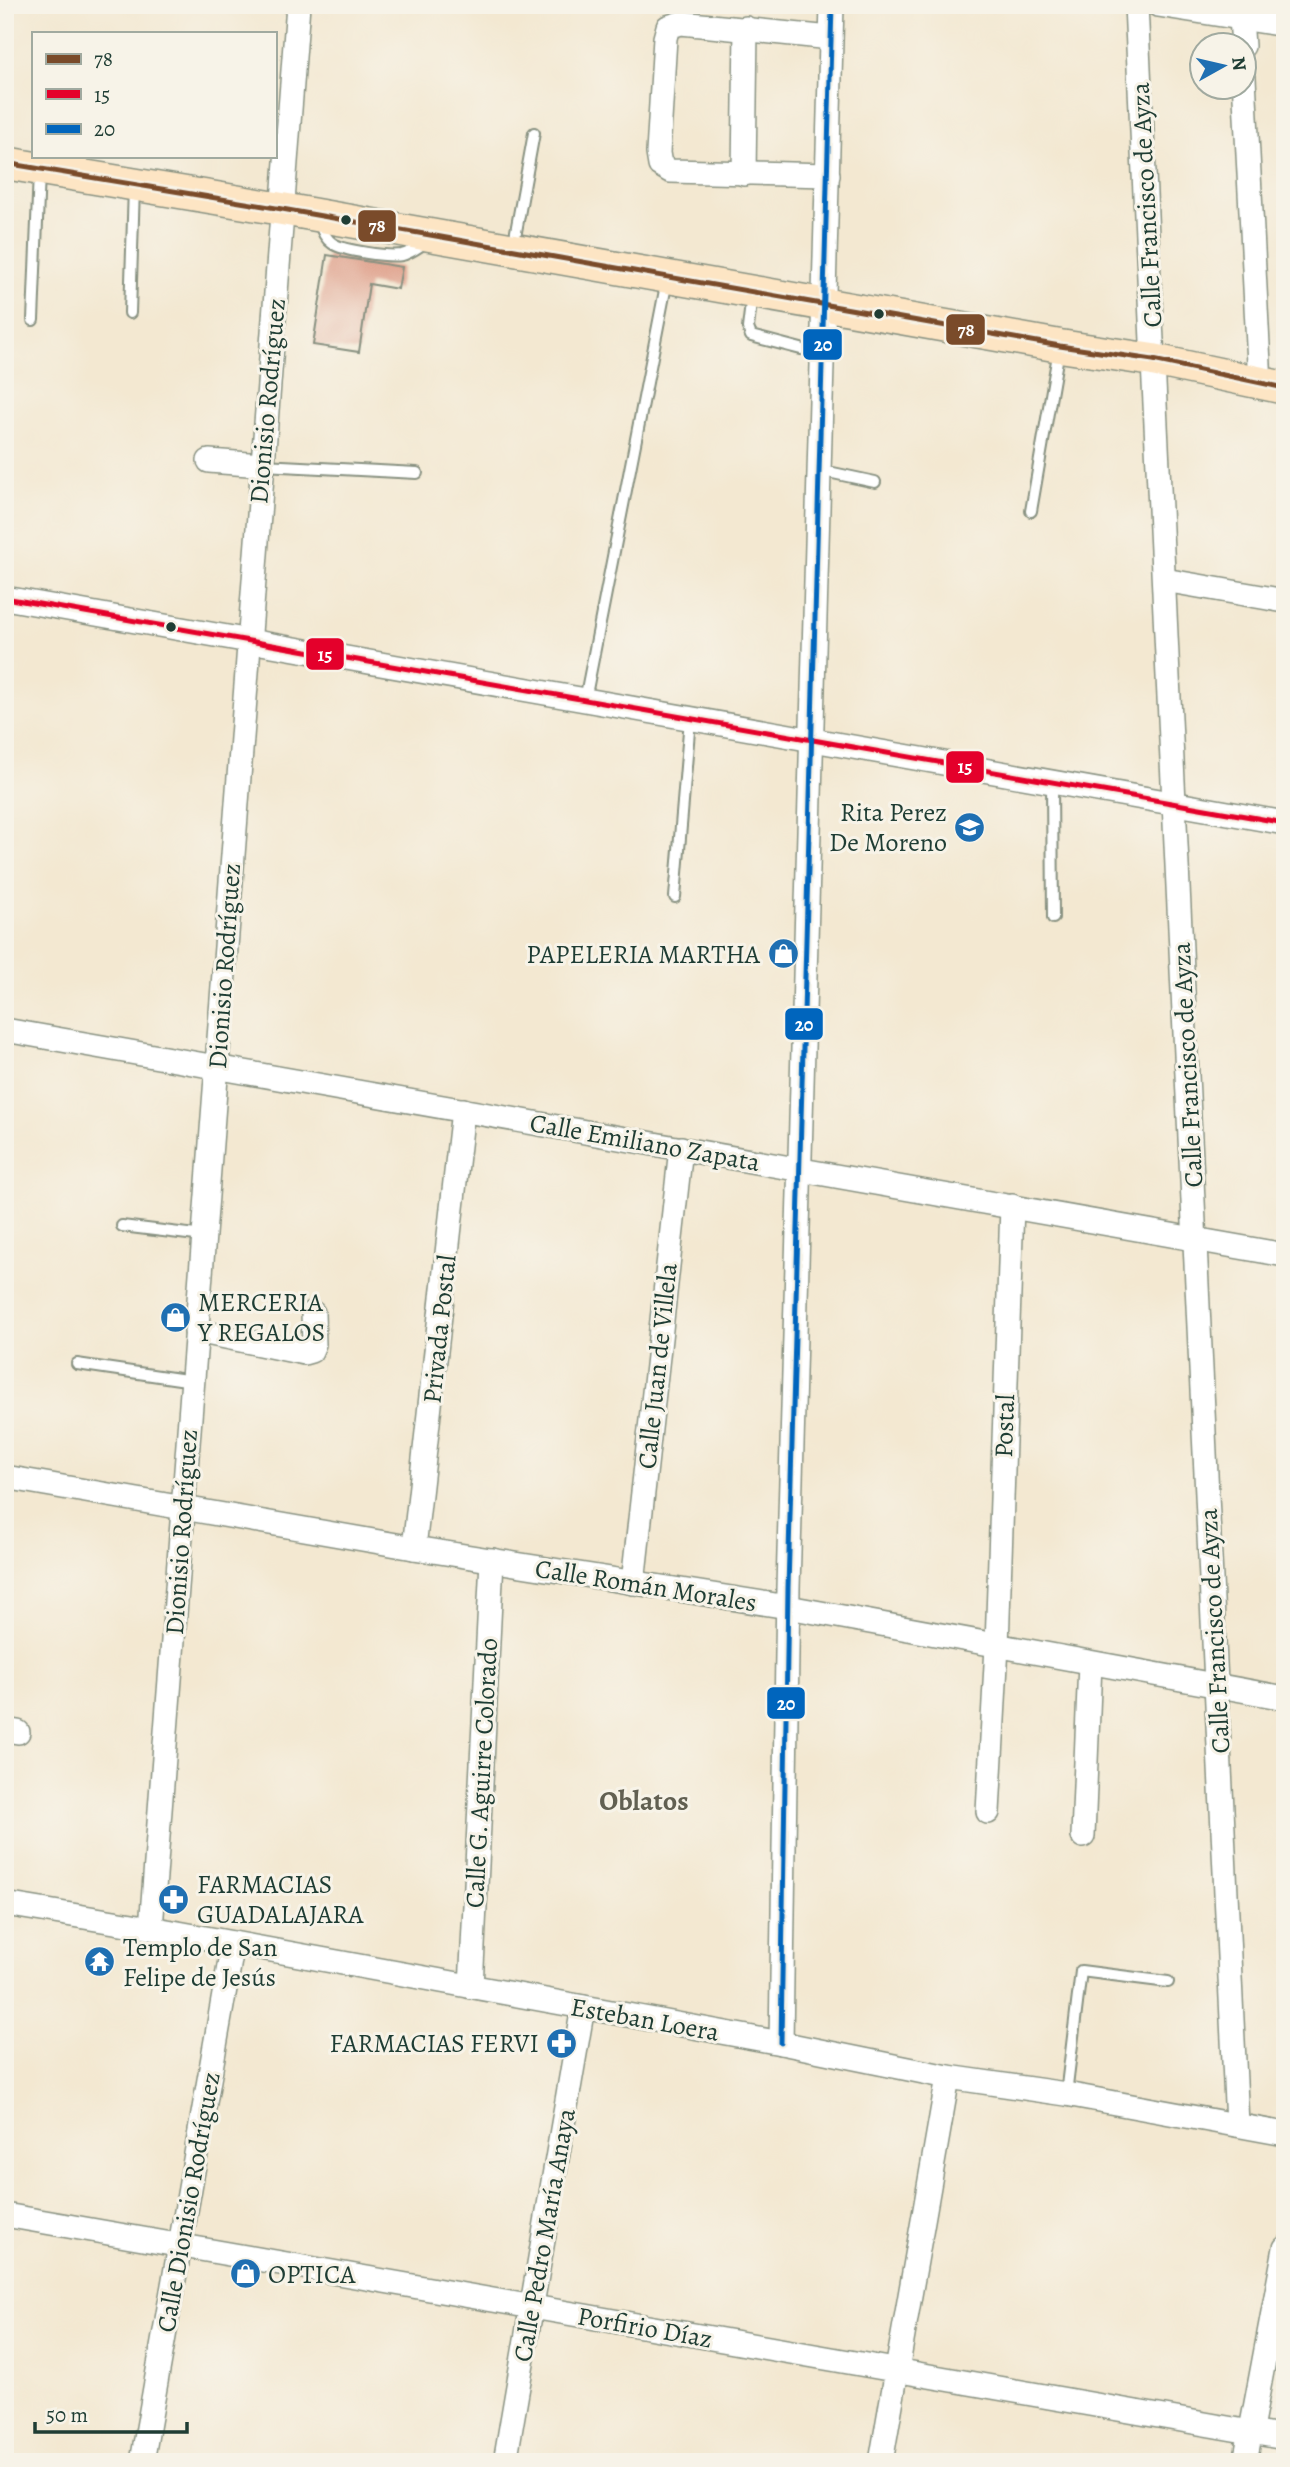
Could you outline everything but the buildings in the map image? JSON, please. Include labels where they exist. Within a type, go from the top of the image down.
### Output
[{"type":"main road","points":[[5,163],[1153,360],[1273,386]]},
{"type":"street","name":"Dionisio Rodríguez","points":[[151,1928],[298,5]]},
{"type":"street","points":[[781,2043],[788,1607],[832,5]]},
{"type":"street","name":"Calle Francisco de Ayza","points":[[1136,5],[1237,2124]]},
{"type":"street","points":[[1158,5],[1285,25]]},
{"type":"street","points":[[1241,18],[1242,32]]},
{"type":"street","points":[[828,175],[670,171],[660,165],[659,140],[665,38],[668,27],[681,23],[831,38]]},
{"type":"street","points":[[744,174],[747,29]]},
{"type":"street","points":[[1246,102],[1273,386]]},
{"type":"street","points":[[209,461],[262,465]]},
{"type":"street","points":[[1164,580],[1285,601]]},
{"type":"street","points":[[5,598],[1285,823]]},
{"type":"street","name":"Calle Emiliano Zapata","points":[[5,1030],[1285,1255]]},
{"type":"street","name":"Privada Postal","points":[[414,1548],[463,1110]]},
{"type":"street","name":"Calle Juan de Villela","points":[[633,1583],[681,1148]]},
{"type":"street","name":"Postal","points":[[988,1812],[997,1646],[1012,1206]]},
{"type":"street","points":[[196,1331],[304,1353],[312,1351],[314,1344],[313,1313]]},
{"type":"street","name":"Calle Román Morales","points":[[5,1477],[414,1548],[788,1607],[1285,1698]]},
{"type":"street","name":"Calle G. Aguirre Colorado","points":[[471,1987],[492,1560]]},
{"type":"street","points":[[1083,1836],[1090,1663]]},
{"type":"street","name":"Esteban Loera","points":[[5,1904],[151,1928],[781,2043],[948,2077],[1066,2094],[1285,2134]]},
{"type":"street","name":"Calle Dionisio Rodríguez","points":[[142,2462],[233,1943]]},
{"type":"street","name":"Calle Pedro María Anaya","points":[[505,2462],[583,2007]]},
{"type":"street","points":[[881,2462],[948,2077]]},
{"type":"street","name":"Porfirio Díaz","points":[[5,2215],[1285,2438]]},
{"type":"street","points":[[1245,2462],[1285,2248]]},
{"type":"lane","points":[[513,250],[534,133]]},
{"type":"lane","points":[[33,320],[39,169]]},
{"type":"lane","points":[[130,313],[134,185]]},
{"type":"lane","points":[[585,701],[667,277]]},
{"type":"lane","points":[[752,292],[748,328],[751,336],[801,349]]},
{"type":"lane","points":[[1031,511],[1060,346]]},
{"type":"lane","points":[[262,465],[417,473]]},
{"type":"lane","points":[[820,470],[875,482]]},
{"type":"lane","points":[[675,897],[690,719]]},
{"type":"lane","points":[[1052,782],[1053,918]]},
{"type":"lane","points":[[122,1226],[204,1236]]},
{"type":"lane","points":[[76,1364],[192,1381]]},
{"type":"lane","points":[[1066,2094],[1081,1971],[1168,1982]]},
{"type":"transit line","name":"20","points":[[781,2043],[788,1588],[832,5]]},
{"type":"transit line","name":"78","points":[[5,163],[1153,360],[1285,388]]},
{"type":"transit line","name":"15","points":[[5,598],[1285,823]]},
{"type":"place","name":"Rita Perez De Moreno","points":[[970,827]]},
{"type":"place","name":"PAPELERIA MARTHA","points":[[783,954]]},
{"type":"place","name":"MERCERIA Y REGALOS","points":[[175,1317]]},
{"type":"place","name":"FARMACIAS GUADALAJARA","points":[[174,1899]]},
{"type":"place","name":"Templo de San Felipe de Jesús","points":[[100,1962]]},
{"type":"place","name":"FARMACIAS FERVI","points":[[562,2043]]},
{"type":"place","name":"OPTICA","points":[[245,2274]]},
{"type":"district","name":"Oblatos","points":[[644,1800]]}]
